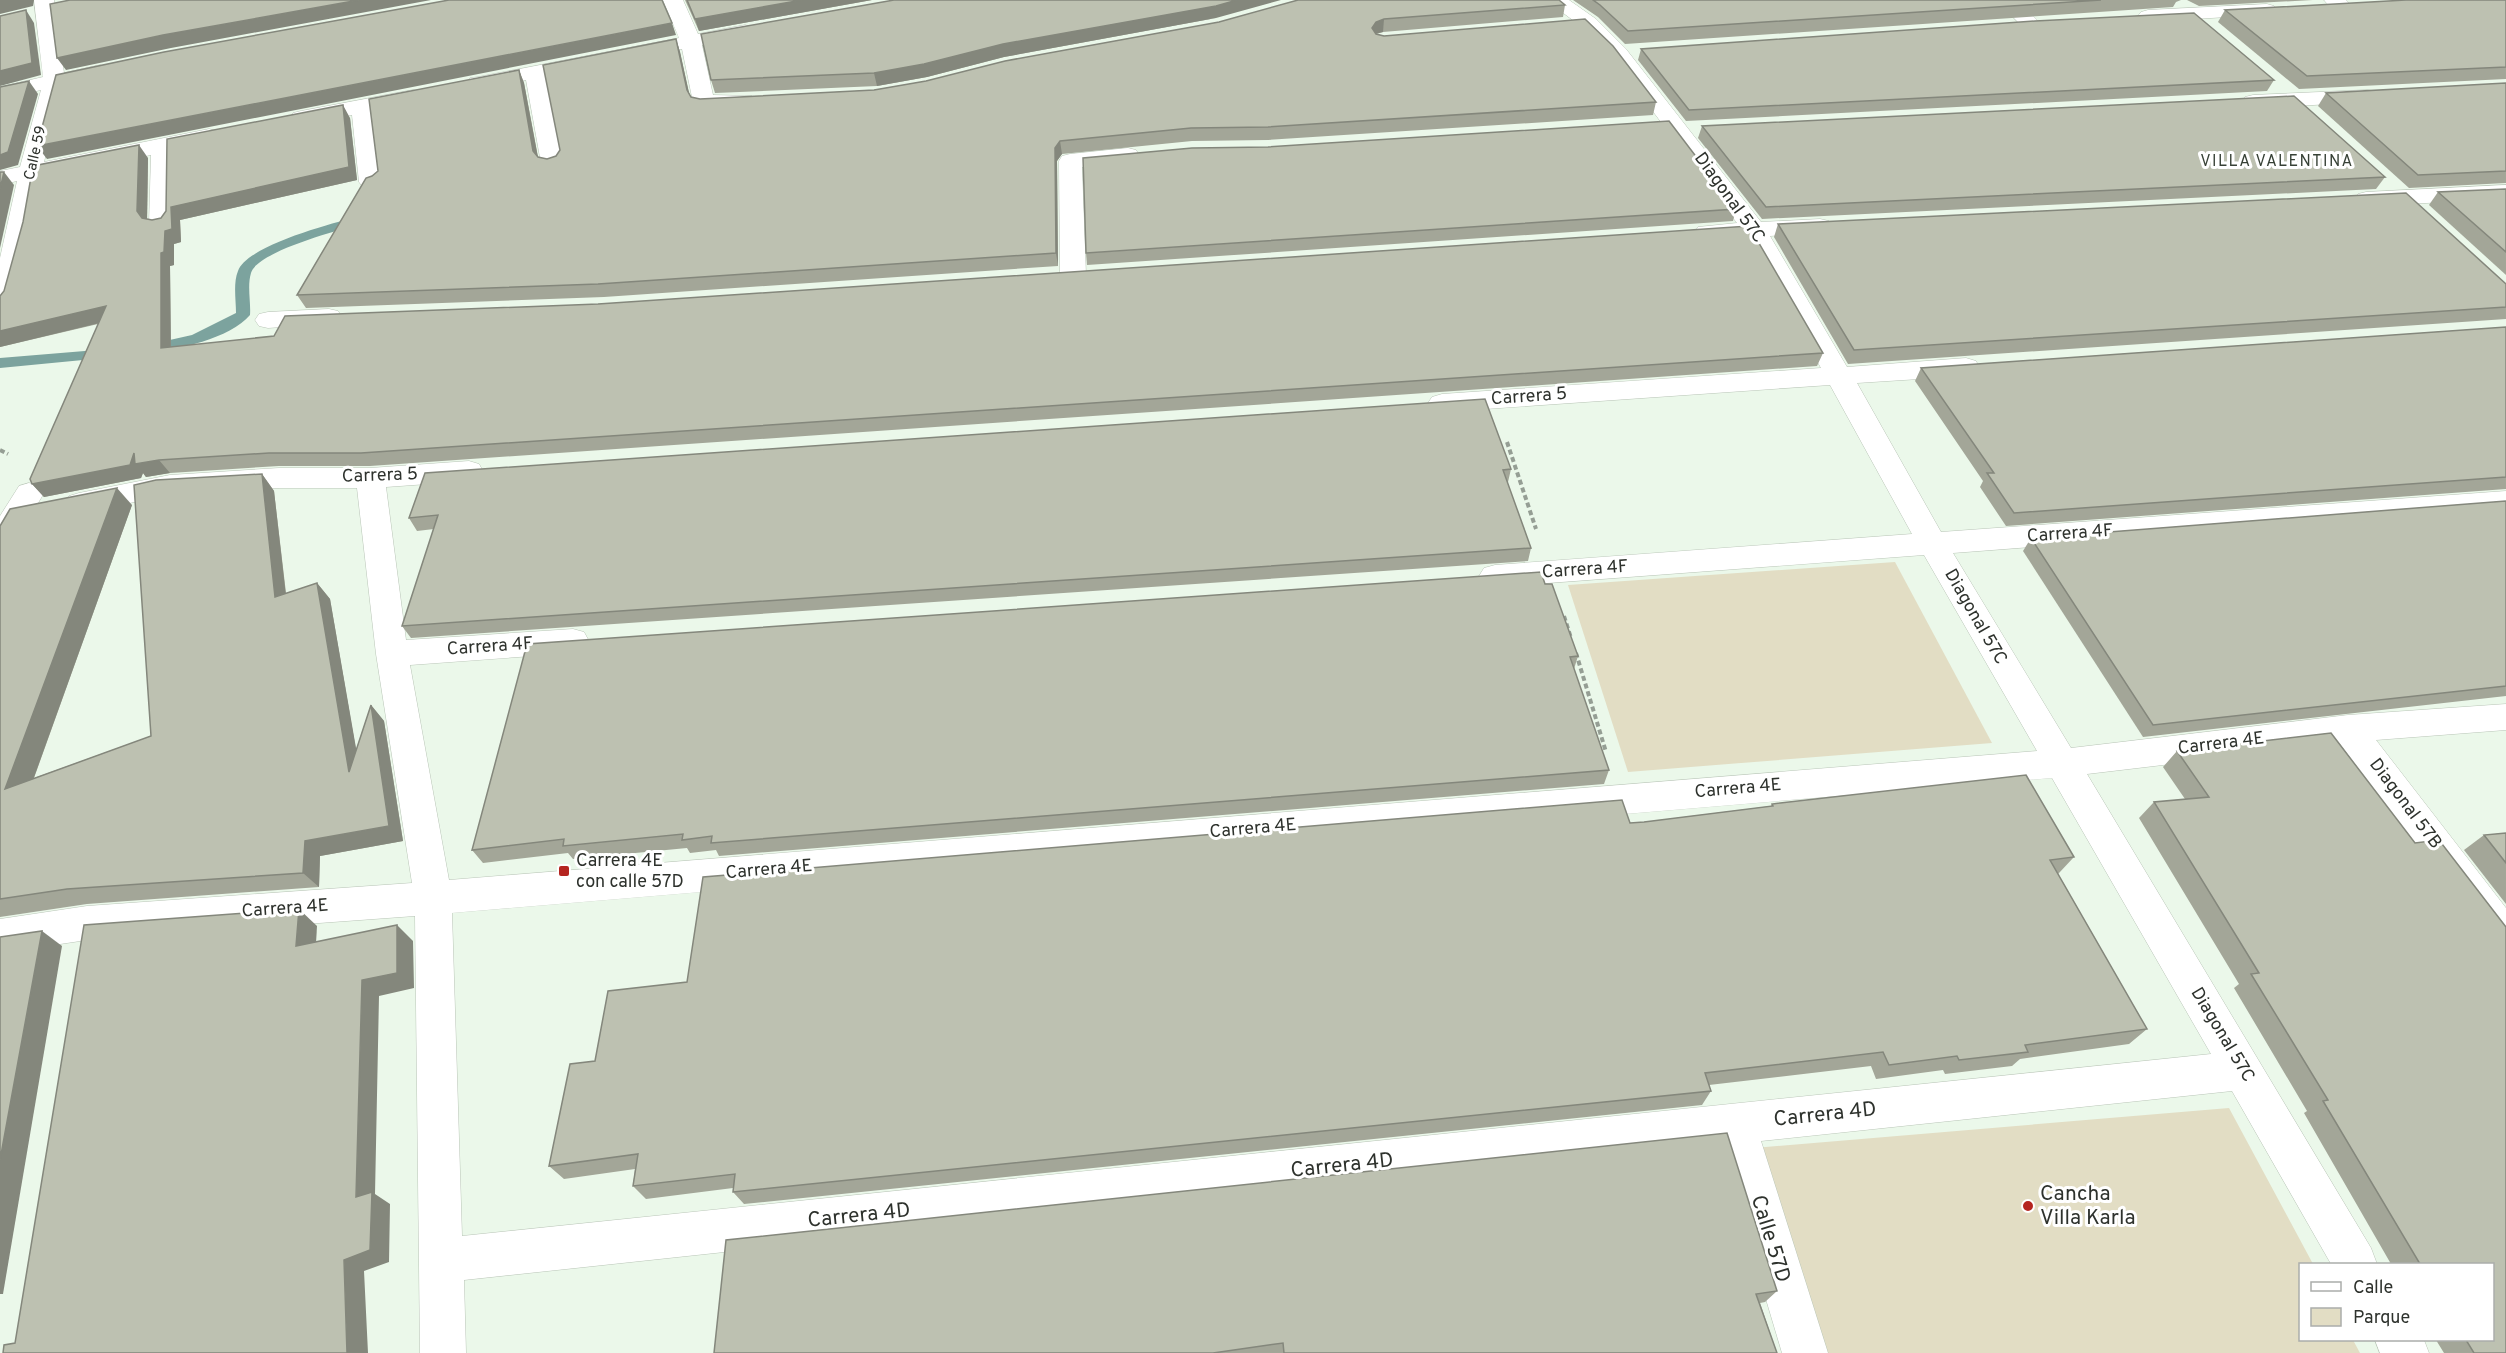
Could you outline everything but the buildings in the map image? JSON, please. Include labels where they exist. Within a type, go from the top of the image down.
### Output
[{"type":"street","points":[[673,0],[691,41],[700,73],[704,102],[762,100]]},
{"type":"street","points":[[2006,0],[2030,23]]},
{"type":"street","points":[[2332,5],[2366,6]]},
{"type":"street","points":[[23,17],[52,6]]},
{"type":"street","name":"Calle 59","points":[[0,304],[19,234],[31,170],[54,80],[52,6]]},
{"type":"street","points":[[2184,7],[2217,35]]},
{"type":"street","points":[[2134,17],[2184,7],[2285,9]]},
{"type":"street","name":"Diagonal 57C","points":[[1555,13],[1589,23],[1631,52],[1677,126],[1754,229],[1933,545],[2354,1263]]},
{"type":"street","points":[[2007,25],[2053,22]]},
{"type":"street","points":[[454,88],[771,27]]},
{"type":"street","points":[[0,93],[124,65]]},
{"type":"street","points":[[535,72],[552,163]]},
{"type":"street","points":[[2270,78],[2320,122]]},
{"type":"street","points":[[280,122],[431,92]]},
{"type":"street","points":[[2236,103],[2389,94]]},
{"type":"street","points":[[362,106],[371,182]]},
{"type":"street","points":[[0,178],[233,131]]},
{"type":"street","points":[[161,224],[162,145]]},
{"type":"street","points":[[1073,275],[1070,161],[1148,153]]},
{"type":"street","points":[[2377,175],[2428,221]]},
{"type":"street","points":[[2343,201],[2506,192]]},
{"type":"street","points":[[1682,234],[1848,224]]},
{"type":"street","points":[[268,320],[352,316]]},
{"type":"street","name":"Carrera 5","points":[[1422,405],[1994,365]]},
{"type":"street","name":"Carrera 5","points":[[15,501],[170,485],[279,478],[370,478],[489,470]]},
{"type":"street","points":[[370,478],[392,654],[433,898],[443,1353]]},
{"type":"street","points":[[0,541],[15,501]]},
{"type":"street","name":"Carrera 4F","points":[[1467,578],[2506,501]]},
{"type":"street","name":"Carrera 4F","points":[[392,654],[595,639]]},
{"type":"street","name":"Carrera 4E","points":[[0,936],[84,941],[433,898],[2061,763],[2348,729],[2506,717]]},
{"type":"street","name":"Diagonal 57B","points":[[2348,729],[2506,937]]},
{"type":"street","name":"Carrera 4D","points":[[441,1260],[2243,1070]]},
{"type":"street","name":"Calle 57D","points":[[1735,1125],[1805,1353]]},
{"type":"green space","points":[[1895,562],[1992,743],[1628,772],[1568,585]]},
{"type":"green space","name":"Cancha Villa Karla","points":[[2229,1108],[2312,1263],[2299,1263],[2299,1341],[2354,1341],[2360,1353],[1824,1353],[1754,1148]]},
{"type":"waterway","points":[[148,349],[197,338],[243,315],[245,269],[264,253],[297,239],[360,220]]},
{"type":"waterway","points":[[0,363],[109,354]]},
{"type":"place","name":"Carrera 4E con calle 57D","points":[[564,871]]},
{"type":"place","name":"Cancha Villa Karla","points":[[2028,1206]]},
{"type":"district","name":"VILLA VALENTINA","points":[[2277,162]]}]
